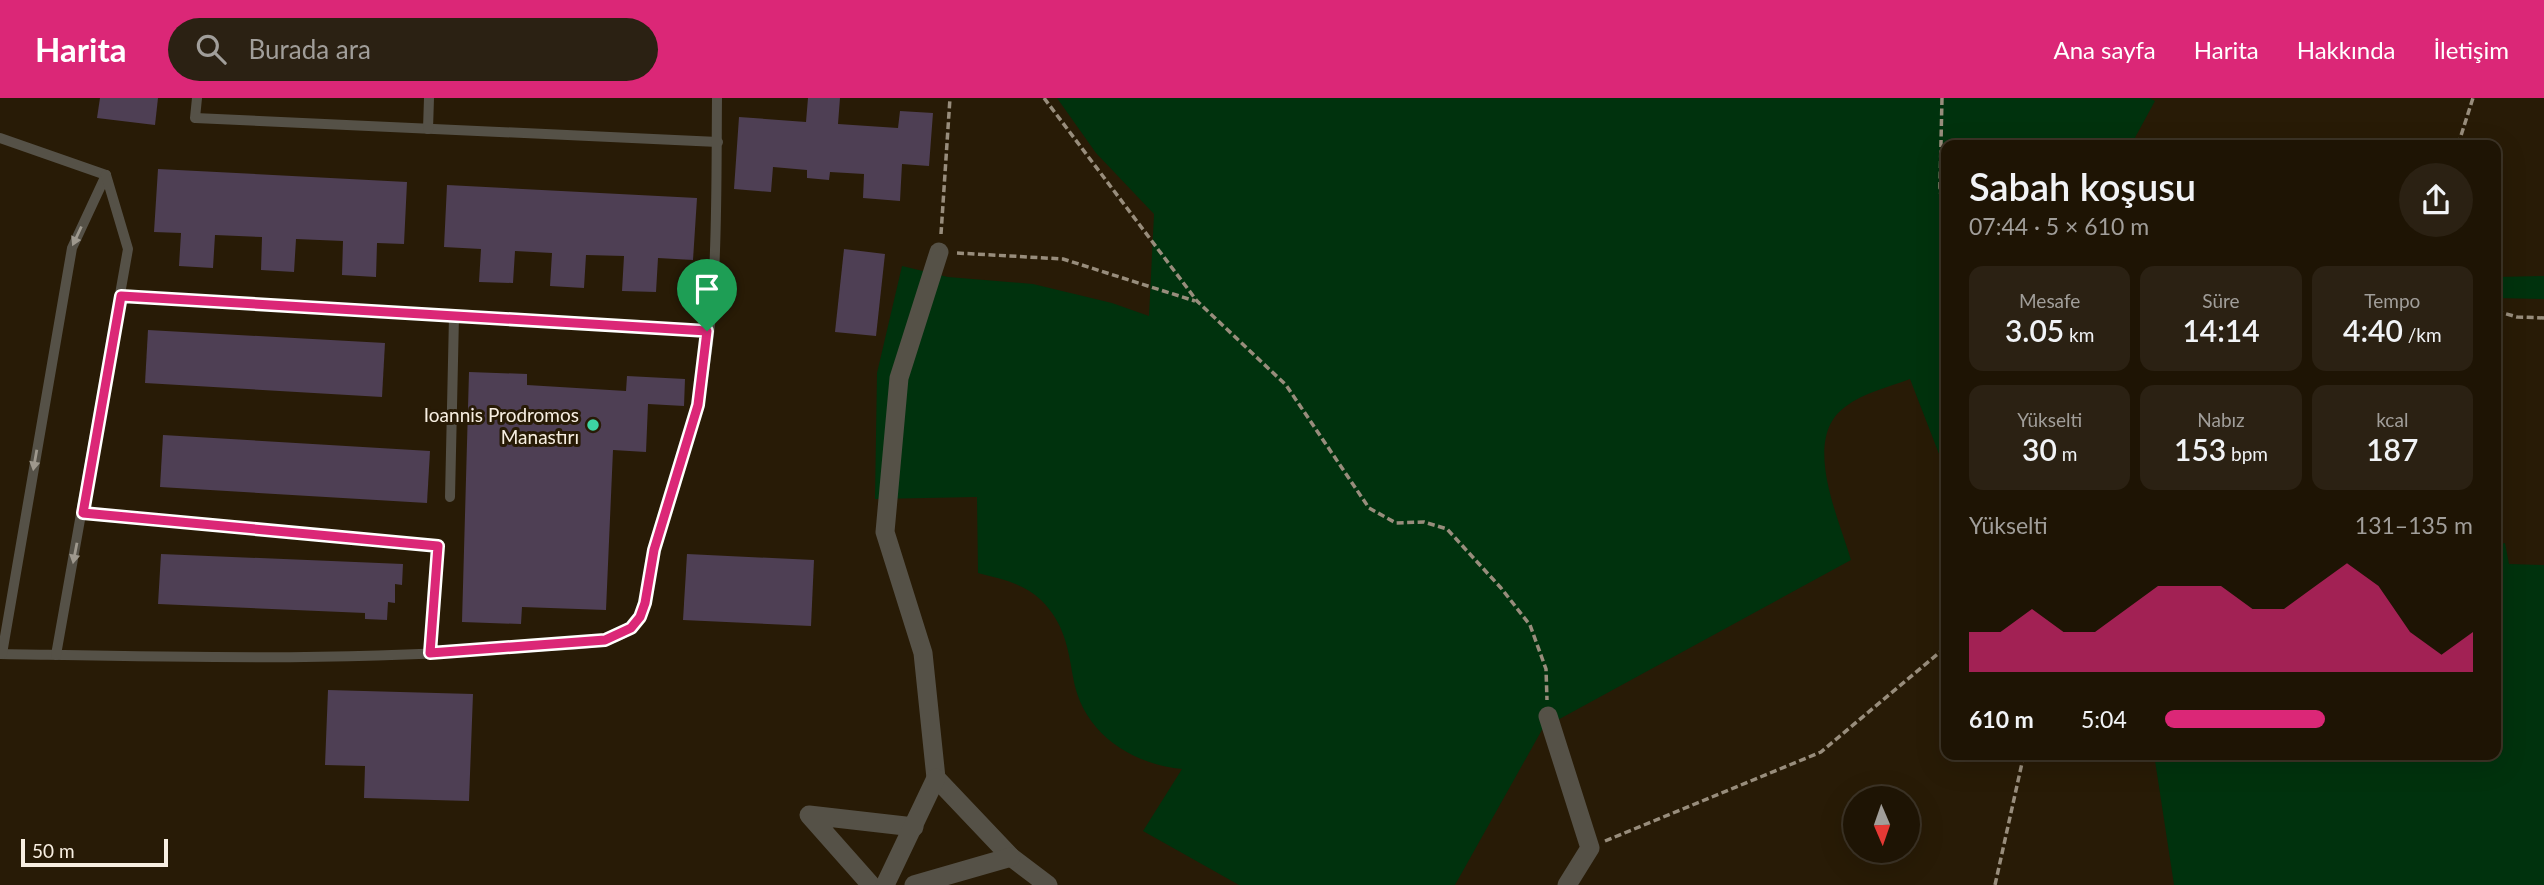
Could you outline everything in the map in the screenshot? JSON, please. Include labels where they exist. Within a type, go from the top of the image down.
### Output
[{"type":"street","points":[[885,885],[936,778],[923,653],[885,532],[899,378],[939,252]]},
{"type":"street","points":[[1548,716],[1590,848],[1567,885]]},
{"type":"street","points":[[936,778],[1012,856],[1048,885]]},
{"type":"street","points":[[871,885],[808,815],[914,827]]},
{"type":"street","points":[[914,885],[1012,856]]},
{"type":"lane","points":[[197,98],[195,118],[718,142]]},
{"type":"lane","points":[[428,128],[429,98]]},
{"type":"lane","points":[[106,174],[72,248],[1,654],[262,659],[430,653],[605,640],[631,628],[640,617],[654,550],[698,405],[719,186],[717,98]]},
{"type":"lane","points":[[0,138],[106,174]]},
{"type":"lane","points":[[56,655],[128,249],[106,174]]},
{"type":"lane","points":[[121,296],[707,331]]},
{"type":"lane","points":[[450,497],[454,316]]},
{"type":"lane","points":[[83,513],[438,546],[430,653]]},
{"type":"path","points":[[950,98],[939,252],[1063,259],[1197,302]]},
{"type":"path","points":[[1044,98],[1197,302],[1286,385],[1369,508],[1396,523],[1424,522],[1447,529],[1501,588],[1530,625],[1546,669],[1548,716]]},
{"type":"path","points":[[1941,140],[1942,98]]},
{"type":"path","points":[[2460,140],[2473,98]]},
{"type":"path","points":[[1941,142],[1941,197]]},
{"type":"path","points":[[2501,312],[2517,317],[2544,318]]},
{"type":"path","points":[[1590,848],[1821,752],[1941,651]]},
{"type":"path","points":[[1995,885],[2023,760]]},
{"type":"green space","points":[[1057,98],[2149,98],[2155,101],[2134,140],[1941,140],[1941,459],[1910,379],[1868,394],[1845,407],[1832,421],[1826,438],[1824,458],[1832,502],[1851,560],[1543,728],[1455,885],[1239,885],[1143,831],[1182,769],[1144,760],[1111,742],[1087,714],[1078,697],[1064,636],[1049,609],[1034,594],[1019,586],[978,573],[977,497],[875,499],[877,373],[902,266],[948,277],[1033,284],[1112,303],[1149,316],[1154,214],[1096,153]]},
{"type":"green space","points":[[2544,276],[2544,299],[2501,298],[2501,277]]},
{"type":"green space","points":[[2505,543],[2509,564],[2544,565],[2544,885],[2174,885],[2155,760],[2501,760],[2501,544]]},
{"type":"building","points":[[100,98],[158,98],[155,125],[97,118]]},
{"type":"building","points":[[808,98],[840,98],[838,124],[898,128],[900,111],[933,113],[929,166],[902,164],[900,201],[863,198],[864,174],[830,172],[829,180],[807,178],[807,170],[773,167],[771,192],[734,189],[739,117],[806,122]]},
{"type":"building","points":[[158,169],[407,182],[404,244],[377,243],[376,277],[342,275],[343,241],[296,239],[294,272],[261,270],[262,237],[215,235],[213,268],[179,266],[181,233],[154,232]]},
{"type":"building","points":[[447,185],[697,198],[693,260],[658,258],[656,292],[622,291],[624,256],[586,255],[584,288],[550,286],[552,253],[515,251],[513,283],[479,282],[481,249],[444,247]]},
{"type":"building","points":[[844,249],[885,254],[876,336],[835,332]]},
{"type":"building","points":[[148,330],[385,343],[382,397],[145,383]]},
{"type":"building","points":[[469,372],[527,374],[527,385],[626,391],[627,376],[685,379],[684,406],[648,404],[646,452],[613,450],[606,610],[522,607],[521,624],[462,622]]},
{"type":"building","points":[[163,435],[430,451],[427,503],[160,487]]},
{"type":"building","points":[[161,554],[403,564],[402,585],[395,584],[395,603],[388,602],[387,620],[365,619],[365,613],[158,604]]},
{"type":"building","points":[[687,554],[814,560],[811,626],[683,620]]},
{"type":"building","points":[[328,690],[473,694],[469,801],[364,798],[365,766],[325,765]]},
{"type":"place","name":"Ioannis Prodromos Manastırı","points":[[593,425]]},
{"type":"route","points":[[121,296],[707,331],[698,405],[654,550],[645,603],[640,617],[631,628],[619,636],[605,640],[483,651],[430,653],[438,546],[83,513],[121,296]]}]
